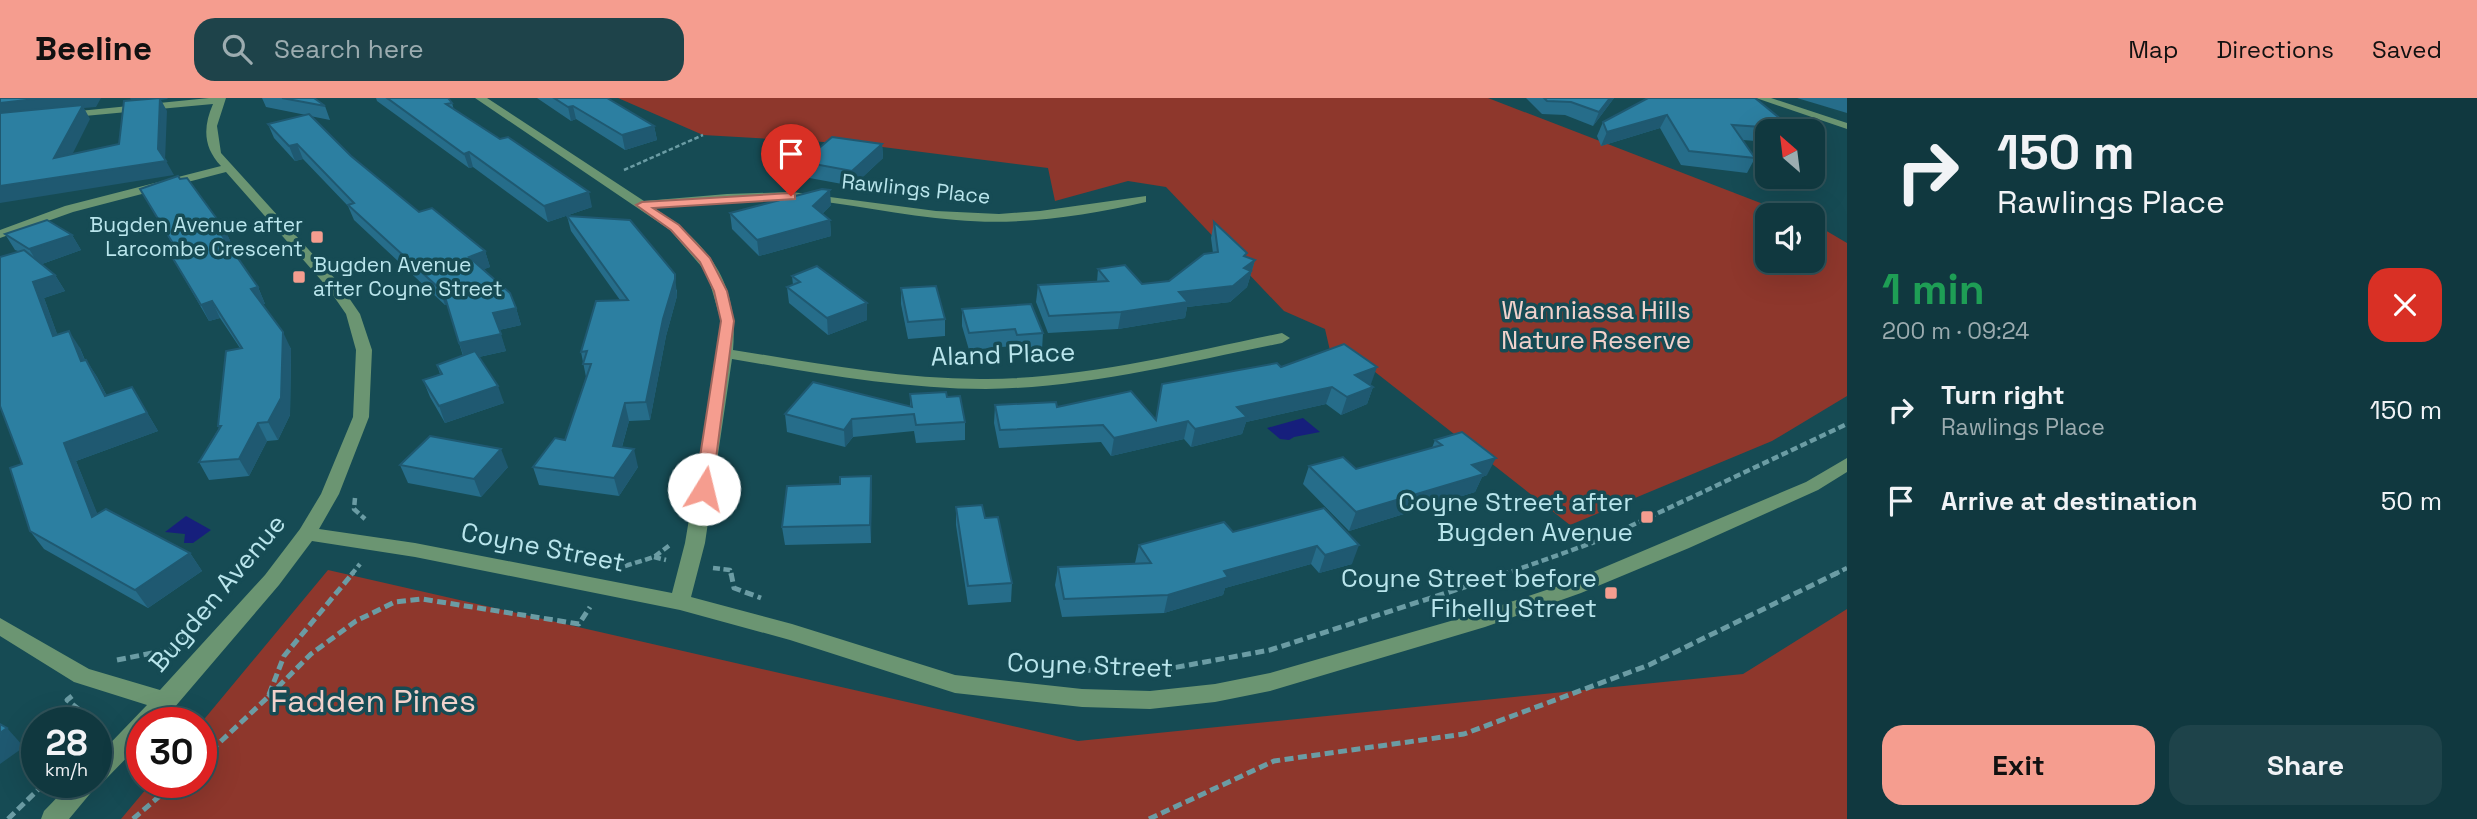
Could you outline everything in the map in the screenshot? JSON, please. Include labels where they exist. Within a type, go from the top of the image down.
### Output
[{"type":"street","points":[[480,98],[686,237],[713,273],[728,321],[725,354],[695,543],[680,602]]},
{"type":"street","points":[[1761,98],[1847,126]]},
{"type":"street","points":[[54,116],[221,99]]},
{"type":"street","name":"Bugden Avenue","points":[[160,707],[272,580],[307,534],[330,494],[361,417],[364,350],[353,314],[333,285],[216,154],[209,134],[221,99]]},
{"type":"street","points":[[0,234],[69,209],[227,168]]},
{"type":"street","name":"Rawlings Place","points":[[642,205],[758,196],[811,197],[934,215],[989,218],[1042,215],[1142,199]]},
{"type":"street","name":"Aland Place","points":[[725,354],[886,379],[987,384],[1084,376],[1282,338]]},
{"type":"street","name":"Coyne Street","points":[[307,534],[680,602],[792,632],[955,684],[1082,698],[1150,700],[1215,693],[1270,682],[1369,655],[1574,588],[1812,486],[1847,464]]},
{"type":"street","points":[[0,626],[82,676],[166,701]]},
{"type":"street","name":"Bugden Avenue","points":[[112,758],[126,743]]},
{"type":"street","points":[[53,819],[73,798]]},
{"type":"path","points":[[623,170],[703,135]]},
{"type":"path","points":[[1061,670],[1156,671],[1270,650],[1523,568],[1603,539],[1847,424]]},
{"type":"path","points":[[330,494],[356,494],[354,509],[363,518],[374,520]]},
{"type":"path","points":[[217,745],[311,654],[356,621],[395,601],[422,599],[579,624],[614,568],[654,558],[677,539]]},
{"type":"path","points":[[268,697],[284,656],[377,545]]},
{"type":"path","points":[[1149,819],[1274,761],[1464,734],[1649,665],[1847,568]]},
{"type":"path","points":[[730,570],[734,588],[772,601]]},
{"type":"path","points":[[76,707],[67,700],[116,660],[167,650],[190,636]]},
{"type":"path","points":[[8,819],[30,798]]},
{"type":"path","points":[[132,819],[157,798]]},
{"type":"green space","name":"Wanniassa Hills Nature Reserve","points":[[618,98],[1488,98],[1761,203],[1755,203],[1755,273],[1825,273],[1825,230],[1847,243],[1847,396],[1772,441],[1570,525],[1370,368],[1331,355],[1325,329],[1284,311],[1166,187],[1128,181],[1055,201],[1048,168],[859,144],[703,135]]},
{"type":"green space","name":"Fadden Pines","points":[[328,570],[1078,741],[1743,674],[1847,609],[1847,819],[121,819],[139,798],[217,798],[217,707],[214,707]]},
{"type":"shaded area","points":[[1303,418],[1320,432],[1289,440],[1280,439],[1267,428]]},
{"type":"shaded area","points":[[186,516],[211,530],[193,543],[184,543],[185,534],[165,532]]},
{"type":"building","points":[[0,98],[44,98],[0,103]]},
{"type":"building","points":[[160,98],[158,149],[166,161],[0,186],[0,113],[83,105],[54,158],[119,144],[124,101]]},
{"type":"building","points":[[282,98],[314,98],[325,106]]},
{"type":"building","points":[[387,98],[448,98],[452,103],[446,104],[500,139],[508,137],[589,192],[544,206],[469,152],[464,154]]},
{"type":"building","points":[[554,98],[607,98],[654,126],[622,135]]},
{"type":"building","points":[[1544,98],[1610,98],[1599,112],[1571,102],[1547,101]]},
{"type":"building","points":[[1648,98],[1755,98],[1781,119],[1755,119],[1755,127],[1732,125],[1755,158],[1689,151],[1667,115],[1607,132],[1603,122]]},
{"type":"building","points":[[309,114],[351,156],[419,212],[432,208],[485,251],[469,257],[510,293],[516,308],[493,313],[501,334],[459,343],[442,287],[439,288],[348,205],[354,203],[297,144],[289,146],[268,124]]},
{"type":"building","points":[[832,137],[882,144],[852,171],[803,162]]},
{"type":"building","points":[[178,176],[180,179],[187,178],[225,230],[219,231],[258,287],[251,289],[283,332],[281,398],[268,422],[258,423],[239,459],[199,462],[221,426],[218,426],[226,351],[242,348],[212,301],[201,305],[169,252],[177,250],[140,189]]},
{"type":"building","points":[[822,189],[830,190],[813,206],[830,220],[757,240],[730,213]]},
{"type":"building","points":[[567,216],[630,220],[675,274],[646,402],[625,403],[613,446],[634,449],[614,478],[533,467],[555,438],[565,440],[591,364],[583,364],[587,351],[581,352],[596,301],[628,300]]},
{"type":"building","points":[[47,220],[72,235],[29,249],[5,234]]},
{"type":"building","points":[[1214,222],[1247,253],[1244,256],[1255,260],[1244,268],[1251,271],[1233,286],[1179,292],[1188,302],[1121,312],[1049,316],[1038,285],[1108,281],[1098,269],[1125,265],[1142,284],[1169,281],[1204,254],[1218,252]]},
{"type":"building","points":[[24,250],[55,275],[33,282],[53,336],[69,331],[81,361],[86,360],[105,396],[132,387],[147,413],[64,443],[92,517],[106,509],[190,553],[135,590],[30,531],[10,468],[22,464],[0,406],[0,257]]},
{"type":"building","points":[[817,266],[867,303],[827,318],[787,287],[800,282],[792,276]]},
{"type":"building","points":[[936,286],[945,319],[908,322],[901,288]]},
{"type":"building","points":[[1031,304],[1043,333],[1017,335],[1015,329],[969,333],[962,309]]},
{"type":"building","points":[[1344,344],[1377,367],[1355,375],[1373,387],[1347,397],[1332,387],[1237,407],[1247,417],[1195,429],[1188,421],[1114,438],[1103,425],[1000,430],[995,405],[1056,402],[1057,407],[1131,391],[1156,420],[1162,384],[1277,363],[1281,367]]},
{"type":"building","points":[[475,351],[498,386],[439,406],[423,380],[442,374],[437,365]]},
{"type":"building","points":[[813,382],[912,407],[910,394],[946,392],[947,397],[960,396],[965,422],[916,425],[914,414],[852,419],[844,430],[785,414]]},
{"type":"building","points":[[1462,432],[1496,458],[1472,465],[1484,474],[1356,512],[1309,466],[1343,457],[1356,469],[1442,445],[1435,440]]},
{"type":"building","points":[[430,436],[501,449],[474,479],[400,465]]},
{"type":"building","points":[[871,476],[870,525],[782,527],[787,486],[840,484],[840,477]]},
{"type":"building","points":[[982,505],[985,518],[998,517],[1012,583],[968,586],[956,507]]},
{"type":"building","points":[[1324,508],[1359,545],[1325,555],[1317,546],[1224,571],[1228,577],[1168,595],[1064,599],[1058,567],[1151,563],[1139,545],[1224,522],[1233,532]]},
{"type":"building","points":[[0,724],[7,728],[0,733]]},
{"type":"place","name":"Bugden Avenue after Larcombe Crescent","points":[[317,237]]},
{"type":"place","name":"Bugden Avenue after Coyne Street","points":[[299,277]]},
{"type":"place","name":"Coyne Street after Bugden Avenue","points":[[1647,517]]},
{"type":"place","name":"Coyne Street before Fihelly Street","points":[[1611,593]]},
{"type":"route","points":[[704,489],[728,321],[721,291],[706,260],[675,227],[642,205],[791,196]]}]
